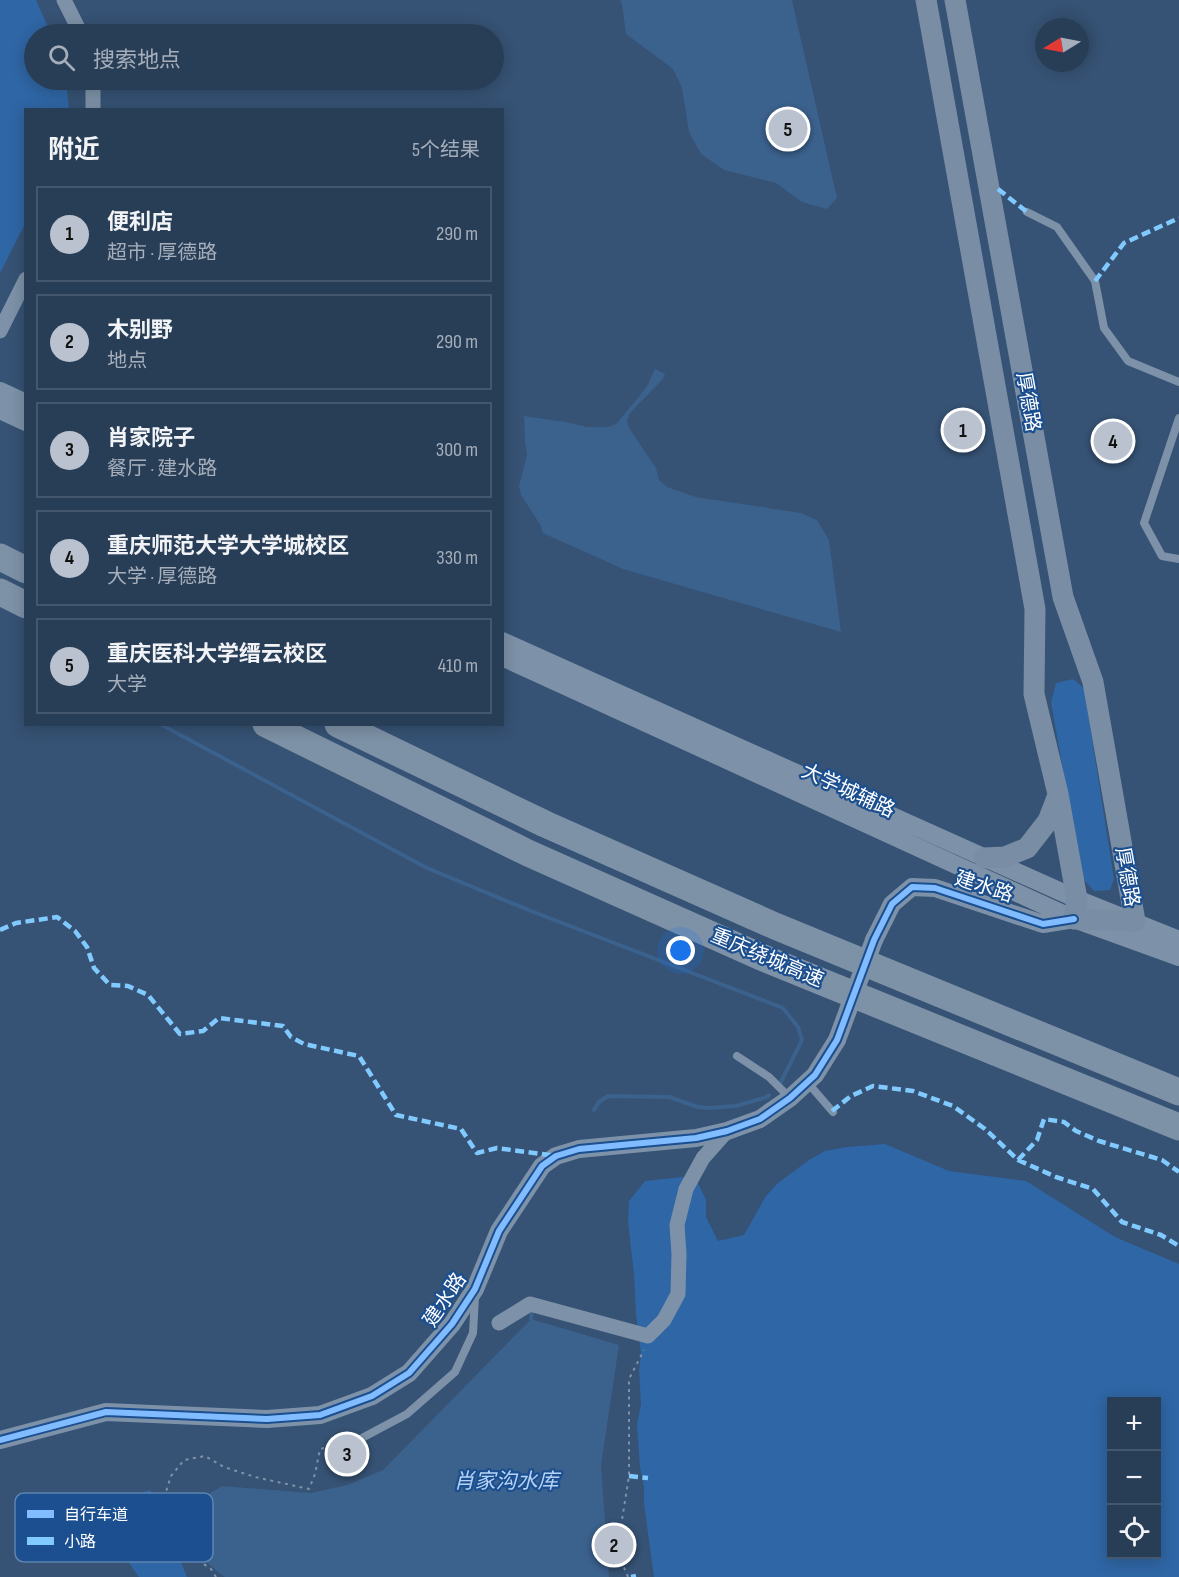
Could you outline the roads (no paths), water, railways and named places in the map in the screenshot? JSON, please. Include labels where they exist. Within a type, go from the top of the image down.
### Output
[{"type":"highway","points":[[0,557],[24,569]]},
{"type":"highway","points":[[0,592],[24,603]]},
{"type":"highway","name":"重庆绕城高速","points":[[270,726],[528,853],[761,957],[1179,1127]]},
{"type":"highway","name":"重庆绕城高速","points":[[342,726],[545,824],[776,926],[1179,1092]]},
{"type":"main road","name":"厚德路","points":[[926,0],[1035,609],[1034,694],[1058,794],[1076,909],[1135,921],[1093,682],[1063,597],[955,0]]},
{"type":"main road","points":[[984,858],[1005,857],[1028,848],[1048,821],[1058,794]]},
{"type":"street","points":[[64,0],[76,24]]},
{"type":"street","points":[[93,90],[93,108]]},
{"type":"street","points":[[0,332],[24,283]]},
{"type":"street","points":[[0,391],[24,402]]},
{"type":"street","points":[[0,410],[24,421]]},
{"type":"street","name":"大学城辅路","points":[[504,642],[984,858],[1076,909]]},
{"type":"street","name":"大学城辅路","points":[[504,658],[1076,909],[1179,957]]},
{"type":"street","name":"建水路","points":[[0,1440],[106,1412],[267,1419],[320,1414],[372,1396],[409,1373],[452,1324],[475,1289],[499,1231],[542,1166],[556,1156],[579,1149],[696,1138],[727,1131],[760,1119],[790,1098],[815,1075],[837,1040],[874,940],[891,904],[912,887],[935,888],[1043,924],[1076,909]]},
{"type":"street","points":[[1135,921],[1179,940]]},
{"type":"street","points":[[500,1323],[530,1304],[648,1336],[664,1320],[678,1294],[677,1225],[687,1189],[703,1158],[727,1131]]},
{"type":"lane","points":[[1027,212],[1057,227],[1095,281],[1104,328],[1128,361],[1179,382]]},
{"type":"lane","points":[[1179,418],[1144,523],[1162,556],[1179,559]]},
{"type":"lane","points":[[737,1056],[769,1077],[790,1098]]},
{"type":"lane","points":[[807,1082],[833,1112]]},
{"type":"lane","points":[[362,1438],[407,1414],[455,1372],[472,1333],[475,1289]]},
{"type":"water","points":[[620,0],[792,0],[837,198],[827,209],[802,202],[776,183],[724,170],[701,154],[689,132],[682,88],[673,69],[626,34]]},
{"type":"water","points":[[655,369],[665,374],[663,379],[630,413],[627,421],[629,428],[656,468],[659,480],[667,487],[696,497],[801,513],[817,520],[829,540],[841,632],[623,569],[542,532],[541,526],[521,495],[519,486],[527,455],[524,416],[587,427],[608,427],[616,424],[637,399],[647,386]]},
{"type":"water","name":"肖家沟水库","points":[[531,1319],[619,1345],[601,1465],[609,1577],[225,1577],[207,1562],[213,1562],[213,1493],[211,1493],[222,1486],[311,1493],[347,1485],[383,1470]]},
{"type":"waterway","points":[[164,726],[427,868],[531,911],[783,1008],[798,1027],[802,1040],[781,1082]]},
{"type":"waterway","points":[[594,1110],[599,1102],[608,1096],[669,1097],[698,1107],[709,1108],[736,1106],[769,1095]]},
{"type":"waterway","points":[[531,1319],[532,1311]]},
{"type":"place","name":"重庆医科大学缙云校区","points":[[788,129]]},
{"type":"place","name":"便利店","points":[[963,430]]},
{"type":"place","name":"重庆师范大学大学城校区","points":[[1113,441]]},
{"type":"place","name":"肖家院子","points":[[347,1454]]},
{"type":"place","name":"木别野","points":[[614,1545]]}]
